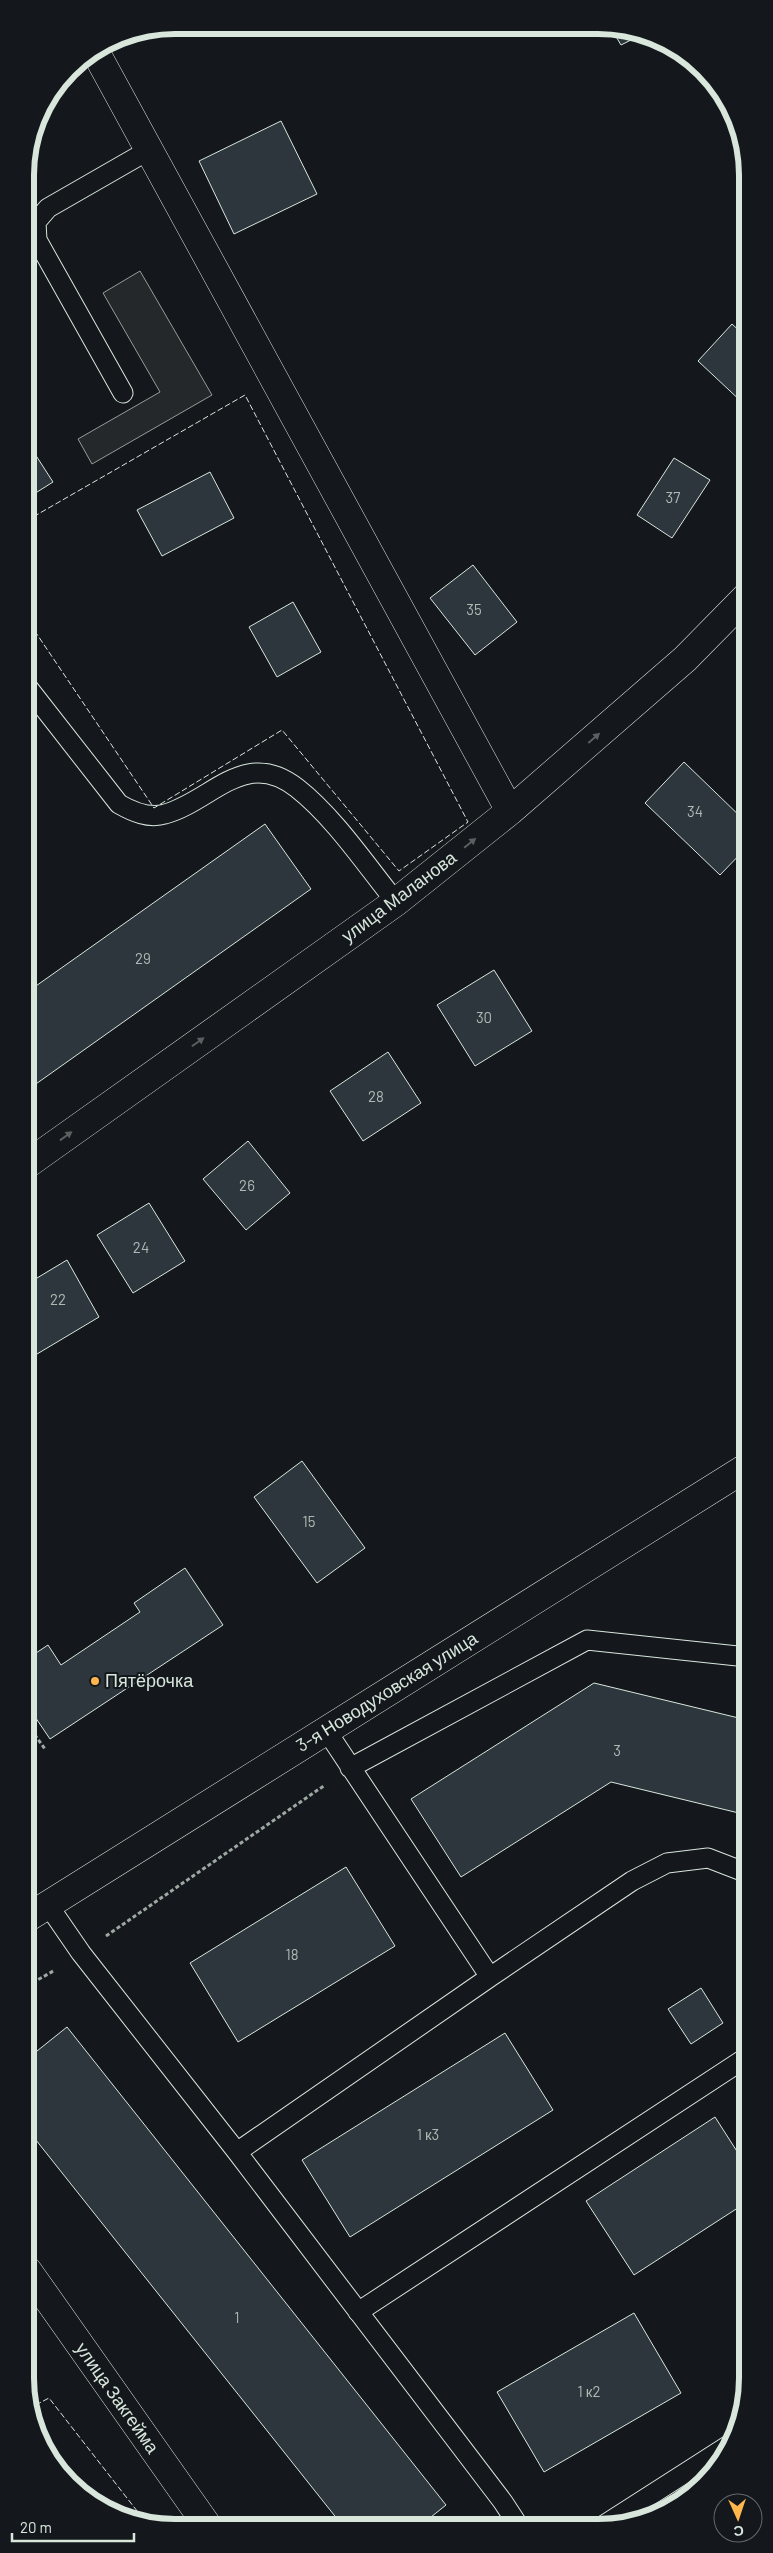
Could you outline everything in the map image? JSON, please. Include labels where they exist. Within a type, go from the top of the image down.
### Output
[{"type":"street","points":[[98,57],[510,811]]},
{"type":"street","name":"улица Маланова","points":[[34,1159],[396,902],[510,811],[685,659],[739,605]]},
{"type":"street","name":"3-я Новодуховская улица","points":[[38,1912],[739,1472]]},
{"type":"street","name":"улица Закгейма","points":[[34,2280],[202,2519]]},
{"type":"lane","points":[[123,393],[37,240],[36,222],[48,208],[149,150]]},
{"type":"lane","points":[[34,695],[118,804],[133,812],[149,815],[164,814],[234,776],[271,774],[296,787],[323,813],[396,902]]},
{"type":"lane","points":[[350,1768],[587,1640],[739,1656]]},
{"type":"lane","points":[[326,1730],[490,1977]]},
{"type":"lane","points":[[237,2152],[632,1881],[667,1863],[708,1858],[739,1870]]},
{"type":"lane","points":[[38,1912],[81,1953],[237,2152],[514,2519]]},
{"type":"lane","points":[[358,2312],[739,2061]]},
{"type":"lane","points":[[615,2518],[718,2452]]},
{"type":"path","points":[[34,1734],[45,1749]]},
{"type":"path","points":[[34,1982],[81,1953],[350,1768]]},
{"type":"shaded area","points":[[140,271],[212,395],[92,464],[78,439],[160,392],[103,293]]},
{"type":"building","points":[[615,35],[634,38],[621,45]]},
{"type":"building","points":[[281,121],[317,194],[234,234],[199,161]]},
{"type":"building","points":[[732,324],[739,330],[739,399],[698,361]]},
{"type":"building","points":[[34,452],[53,482],[34,494]]},
{"type":"building","points":[[674,458],[710,480],[672,538],[637,515]]},
{"type":"building","points":[[210,472],[234,518],[162,556],[137,510]]},
{"type":"building","points":[[473,565],[517,622],[475,655],[430,598]]},
{"type":"building","points":[[293,602],[321,652],[277,677],[249,627]]},
{"type":"building","points":[[684,762],[739,815],[739,855],[720,875],[645,803]]},
{"type":"building","points":[[265,824],[311,889],[34,1085],[34,987]]},
{"type":"building","points":[[494,970],[532,1031],[475,1066],[437,1005]]},
{"type":"building","points":[[388,1052],[421,1103],[363,1141],[330,1091]]},
{"type":"building","points":[[248,1141],[290,1193],[246,1230],[203,1179]]},
{"type":"building","points":[[149,1203],[185,1261],[133,1293],[97,1235]]},
{"type":"building","points":[[67,1260],[99,1317],[34,1356],[34,1280]]},
{"type":"building","points":[[302,1461],[365,1548],[317,1583],[254,1497]]},
{"type":"building","points":[[185,1568],[223,1625],[50,1739],[34,1715],[34,1654],[48,1645],[61,1665],[140,1612],[134,1603]]},
{"type":"building","points":[[594,1683],[739,1718],[739,1813],[611,1782],[461,1877],[411,1799]]},
{"type":"building","points":[[346,1867],[395,1946],[238,2042],[190,1963]]},
{"type":"building","points":[[701,1988],[723,2023],[691,2044],[668,2009]]},
{"type":"building","points":[[67,2027],[446,2505],[428,2519],[337,2519],[34,2138],[34,2053]]},
{"type":"building","points":[[505,2033],[553,2110],[350,2237],[302,2160]]},
{"type":"building","points":[[715,2117],[739,2154],[739,2207],[634,2275],[586,2201]]},
{"type":"building","points":[[634,2313],[681,2393],[544,2472],[497,2392]]},
{"type":"fence","points":[[34,516],[245,395],[468,822],[399,871],[282,730],[154,808],[34,630]]},
{"type":"fence","points":[[36,2405],[49,2398],[140,2515]]},
{"type":"place","name":"Пятёрочка","points":[[95,1681]]}]
